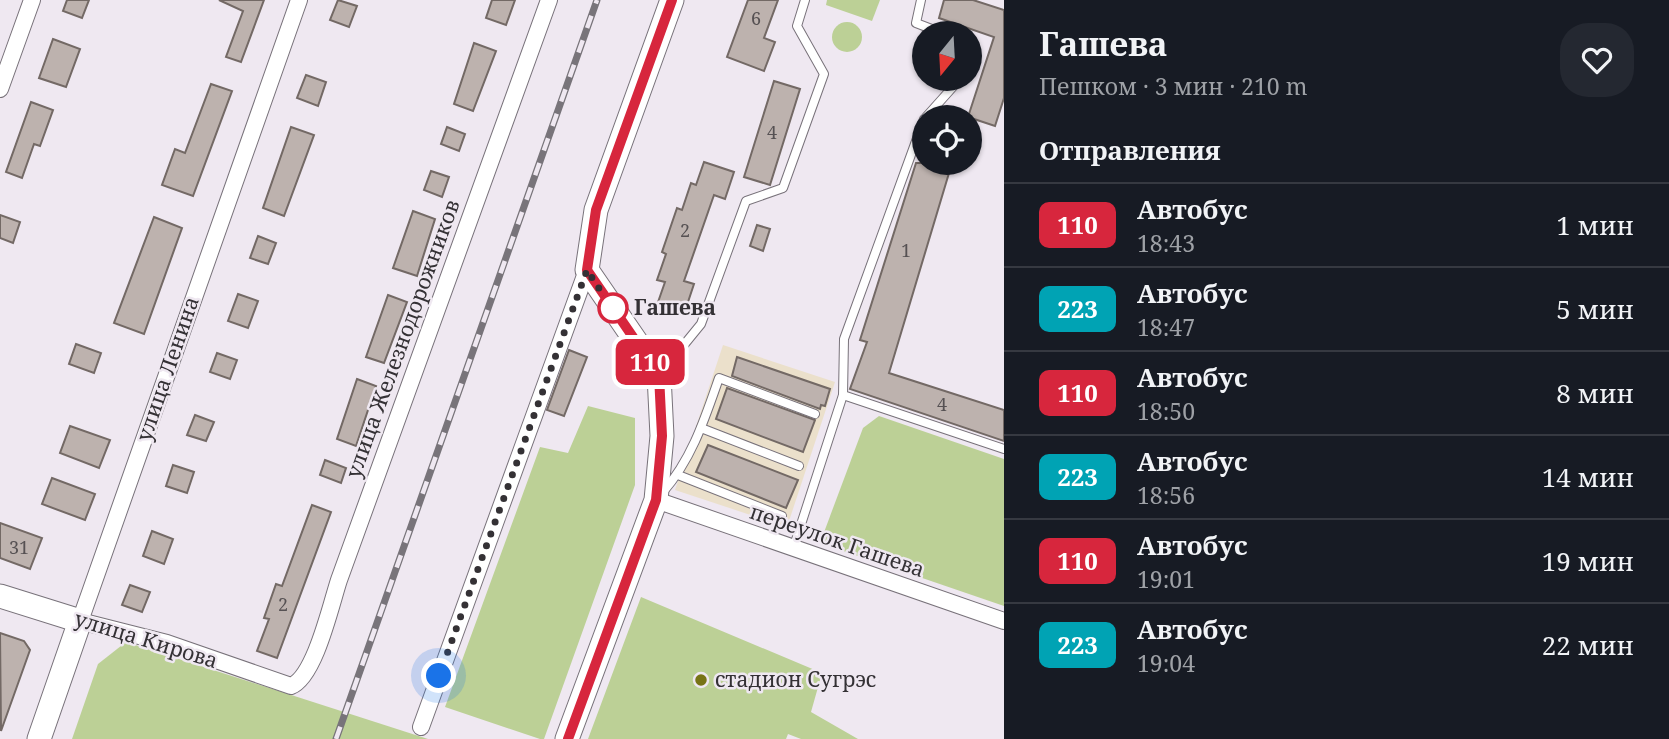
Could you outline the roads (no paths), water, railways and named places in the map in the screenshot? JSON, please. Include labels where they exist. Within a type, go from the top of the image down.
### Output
[{"type":"street","points":[[0,89],[32,0]]},
{"type":"street","name":"улица Ленина","points":[[39,739],[299,0]]},
{"type":"street","name":"улица Железнодорожников","points":[[291,687],[300,680],[323,634],[338,580],[549,0]]},
{"type":"street","points":[[421,727],[587,270],[596,210],[672,0]]},
{"type":"street","points":[[568,739],[656,500],[662,436],[659,375],[587,270]]},
{"type":"street","name":"переулок Гашева","points":[[656,500],[1004,621]]},
{"type":"street","name":"улица Кирова","points":[[0,596],[80,621],[167,643],[291,687]]},
{"type":"lane","points":[[659,375],[701,324],[746,201],[783,188],[824,74],[797,26],[805,0]]},
{"type":"lane","points":[[916,21],[920,0]]},
{"type":"lane","points":[[937,105],[949,91]]},
{"type":"lane","points":[[793,549],[843,395],[844,339],[912,153]]},
{"type":"lane","points":[[656,500],[678,475],[701,428],[719,378],[815,414]]},
{"type":"lane","points":[[843,395],[1004,449]]},
{"type":"lane","points":[[701,428],[799,466]]},
{"type":"lane","points":[[678,475],[782,516]]},
{"type":"railway","points":[[336,739],[597,0]]},
{"type":"place","name":"Гашева","points":[[613,308]]},
{"type":"place","name":"стадион Сугрэс","points":[[701,680]]}]
